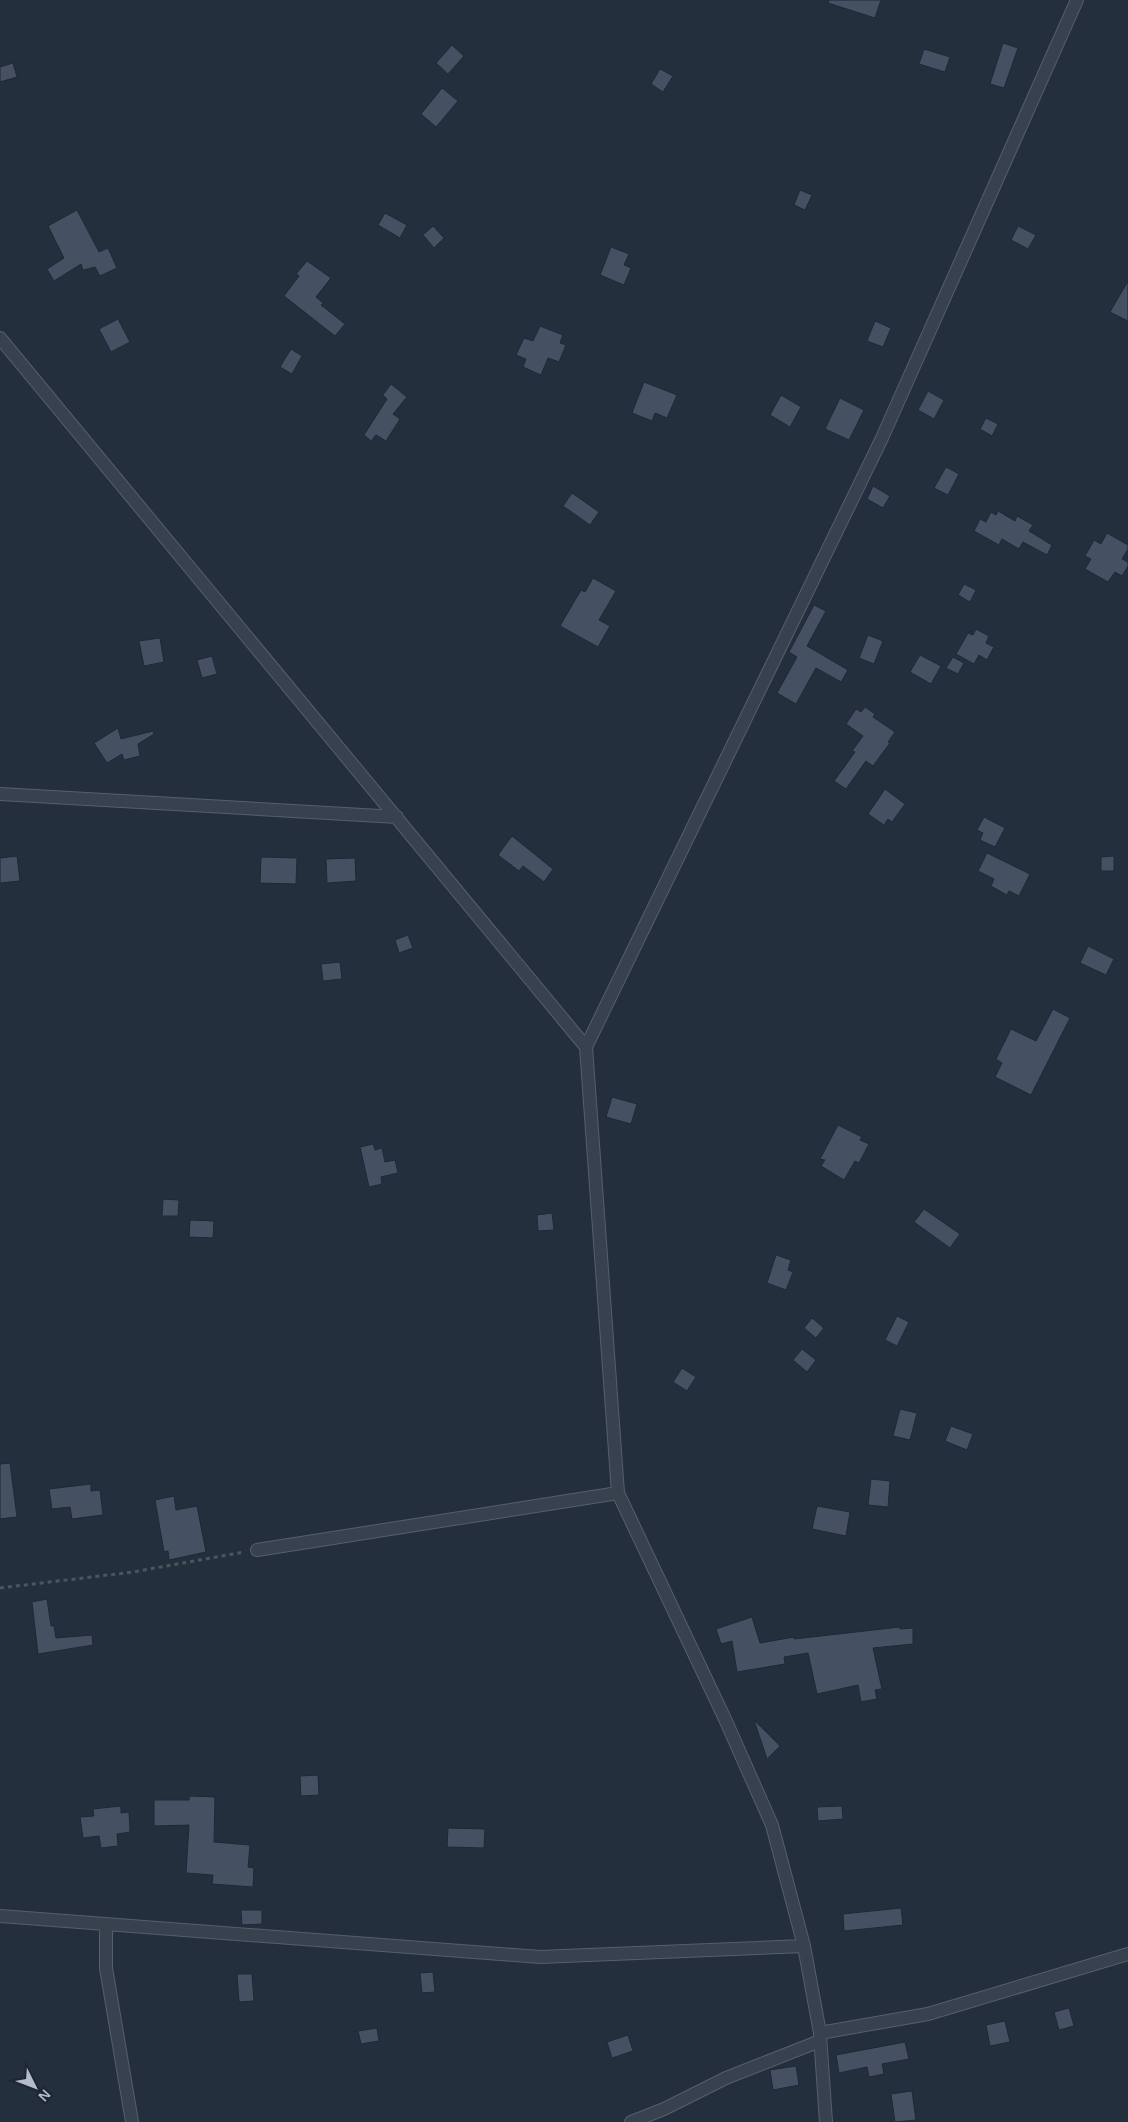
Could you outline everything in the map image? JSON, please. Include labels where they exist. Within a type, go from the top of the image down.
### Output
[{"type":"street","points":[[826,2122],[820,2037],[804,1946],[772,1825],[725,1720],[618,1493],[586,1047],[882,438],[1077,0]]},
{"type":"street","points":[[0,338],[586,1047]]},
{"type":"street","points":[[0,794],[397,817]]},
{"type":"street","points":[[257,1550],[618,1493]]},
{"type":"street","points":[[0,1916],[540,1956],[804,1946]]},
{"type":"street","points":[[106,1924],[106,1968],[132,2122]]},
{"type":"street","points":[[631,2122],[664,2109],[726,2078],[820,2037],[928,2014],[1128,1954]]},
{"type":"path","points":[[0,1588],[133,1572],[257,1550]]},
{"type":"building","points":[[829,0],[881,0],[875,18],[828,3]]},
{"type":"building","points":[[1003,43],[1018,48],[1004,88],[990,84]]},
{"type":"building","points":[[452,45],[464,56],[448,74],[436,63]]},
{"type":"building","points":[[924,49],[950,57],[945,72],[919,64]]},
{"type":"building","points":[[13,63],[17,77],[0,82],[0,67]]},
{"type":"building","points":[[660,69],[673,76],[663,92],[651,84]]},
{"type":"building","points":[[442,88],[458,101],[436,127],[421,114]]},
{"type":"building","points":[[800,190],[812,195],[805,210],[794,205]]},
{"type":"building","points":[[77,210],[99,252],[108,248],[117,268],[100,276],[95,267],[83,270],[81,264],[54,281],[47,269],[64,258],[48,226]]},
{"type":"building","points":[[385,213],[407,225],[400,238],[378,225]]},
{"type":"building","points":[[433,226],[444,238],[434,248],[423,235]]},
{"type":"building","points":[[1018,226],[1036,235],[1028,249],[1011,240]]},
{"type":"building","points":[[611,247],[629,254],[624,265],[631,268],[624,285],[600,275]]},
{"type":"building","points":[[307,261],[331,278],[316,297],[323,303],[321,305],[345,324],[335,336],[284,296],[299,276],[296,274]]},
{"type":"building","points":[[1128,281],[1128,321],[1110,312]]},
{"type":"building","points":[[118,319],[130,342],[111,352],[99,329]]},
{"type":"building","points":[[875,321],[891,328],[883,347],[867,341]]},
{"type":"building","points":[[540,326],[563,335],[560,343],[566,345],[559,362],[548,358],[541,375],[523,367],[526,359],[516,355],[524,338],[533,341]]},
{"type":"building","points":[[291,349],[302,356],[292,374],[280,367]]},
{"type":"building","points":[[644,382],[677,395],[667,418],[655,413],[652,421],[632,413]]},
{"type":"building","points":[[391,384],[407,397],[393,414],[400,419],[386,441],[376,435],[371,441],[364,435],[387,399],[383,395]]},
{"type":"building","points":[[928,391],[944,400],[934,419],[918,410]]},
{"type":"building","points":[[781,395],[801,407],[790,427],[770,415]]},
{"type":"building","points":[[840,398],[864,410],[849,440],[825,429]]},
{"type":"building","points":[[986,418],[998,424],[992,436],[980,429]]},
{"type":"building","points":[[946,467],[959,474],[948,495],[934,488]]},
{"type":"building","points":[[873,486],[890,496],[883,508],[867,499]]},
{"type":"building","points":[[572,493],[599,512],[590,525],[563,506]]},
{"type":"building","points":[[998,511],[1015,521],[1017,516],[1033,525],[1029,531],[1052,545],[1047,555],[1023,542],[1019,549],[1002,539],[999,545],[974,531],[980,519],[986,522],[991,512],[996,515]]},
{"type":"building","points":[[1107,533],[1128,545],[1128,549],[1122,559],[1128,562],[1128,566],[1122,576],[1115,572],[1108,582],[1085,569],[1091,559],[1085,556],[1094,540],[1101,544]]},
{"type":"building","points":[[593,578],[616,591],[599,620],[610,626],[598,647],[560,626],[581,590],[585,592]]},
{"type":"building","points":[[964,584],[976,590],[970,602],[958,595]]},
{"type":"building","points":[[814,605],[826,611],[807,646],[848,670],[841,682],[816,668],[796,704],[777,693],[797,657],[789,652]]},
{"type":"building","points":[[976,629],[989,636],[986,643],[994,647],[987,660],[979,655],[974,664],[956,654],[968,633],[973,635]]},
{"type":"building","points":[[868,635],[883,641],[874,664],[859,658]]},
{"type":"building","points":[[160,638],[164,662],[144,666],[139,641]]},
{"type":"building","points":[[920,655],[941,666],[931,684],[910,672]]},
{"type":"building","points":[[212,656],[217,674],[202,678],[197,660]]},
{"type":"building","points":[[953,657],[964,663],[958,674],[946,668]]},
{"type":"building","points":[[865,707],[875,714],[873,717],[895,732],[888,742],[890,743],[873,766],[866,761],[846,789],[834,781],[855,752],[852,751],[863,736],[846,724],[856,709],[861,712]]},
{"type":"building","points":[[118,728],[121,739],[153,731],[154,734],[138,744],[140,756],[124,760],[122,754],[107,763],[94,743]]},
{"type":"building","points":[[885,789],[905,804],[892,822],[888,819],[884,825],[868,814]]},
{"type":"building","points":[[984,817],[1005,828],[995,847],[980,840],[983,833],[977,830]]},
{"type":"building","points":[[512,836],[553,869],[544,882],[523,866],[519,871],[498,855]]},
{"type":"building","points":[[987,853],[1030,874],[1019,896],[1009,891],[1007,895],[991,886],[994,879],[978,871]]},
{"type":"building","points":[[17,856],[20,881],[0,883],[0,858]]},
{"type":"building","points":[[1114,856],[1114,871],[1101,871],[1101,857]]},
{"type":"building","points":[[261,857],[297,858],[296,884],[260,883]]},
{"type":"building","points":[[355,858],[356,881],[327,883],[326,859]]},
{"type":"building","points":[[408,935],[413,948],[399,953],[395,940]]},
{"type":"building","points":[[1088,946],[1114,959],[1106,975],[1080,963]]},
{"type":"building","points":[[340,962],[342,979],[323,981],[321,964]]},
{"type":"building","points":[[1053,1009],[1070,1018],[1031,1095],[995,1077],[1002,1063],[996,1059],[1011,1029],[1036,1041]]},
{"type":"building","points":[[612,1097],[637,1104],[631,1124],[606,1117]]},
{"type":"building","points":[[838,1125],[862,1137],[860,1140],[869,1144],[859,1163],[855,1161],[844,1180],[821,1166],[825,1160],[820,1159]]},
{"type":"building","points":[[373,1144],[375,1150],[382,1148],[385,1162],[395,1160],[398,1173],[381,1177],[382,1184],[369,1187],[360,1147]]},
{"type":"building","points":[[163,1199],[179,1200],[178,1216],[162,1216]]},
{"type":"building","points":[[924,1209],[960,1234],[950,1248],[914,1222]]},
{"type":"building","points":[[552,1213],[554,1230],[538,1231],[537,1215]]},
{"type":"building","points":[[190,1220],[214,1221],[213,1238],[189,1237]]},
{"type":"building","points":[[776,1255],[791,1260],[788,1270],[793,1272],[786,1290],[767,1283]]},
{"type":"building","points":[[897,1316],[909,1322],[897,1346],[885,1340]]},
{"type":"building","points":[[812,1318],[824,1328],[816,1338],[804,1328]]},
{"type":"building","points":[[802,1349],[816,1360],[807,1372],[793,1360]]},
{"type":"building","points":[[682,1368],[696,1377],[687,1391],[673,1382]]},
{"type":"building","points":[[900,1409],[917,1413],[910,1440],[893,1436]]},
{"type":"building","points":[[951,1426],[973,1434],[967,1450],[945,1441]]},
{"type":"building","points":[[10,1463],[17,1517],[0,1519],[0,1464]]},
{"type":"building","points":[[871,1479],[890,1481],[888,1507],[868,1505]]},
{"type":"building","points":[[91,1484],[91,1491],[100,1490],[103,1515],[72,1519],[70,1507],[52,1509],[49,1489]]},
{"type":"building","points":[[174,1496],[176,1510],[197,1506],[206,1552],[169,1560],[168,1551],[164,1552],[155,1500]]},
{"type":"building","points":[[817,1506],[850,1512],[846,1536],[812,1529]]},
{"type":"building","points":[[47,1599],[51,1626],[54,1626],[56,1638],[92,1635],[93,1645],[38,1654],[32,1602]]},
{"type":"building","points":[[752,1617],[760,1643],[794,1637],[794,1639],[900,1627],[900,1629],[913,1628],[913,1644],[873,1648],[882,1689],[875,1690],[877,1699],[861,1702],[858,1685],[817,1694],[808,1653],[784,1657],[785,1664],[737,1672],[732,1641],[721,1644],[716,1629]]},
{"type":"building","points":[[754,1720],[780,1746],[767,1759]]},
{"type":"building","points":[[318,1775],[319,1795],[301,1796],[300,1776]]},
{"type":"building","points":[[190,1796],[215,1797],[214,1842],[250,1845],[248,1867],[254,1868],[253,1887],[212,1884],[213,1875],[186,1873],[189,1825],[154,1826],[154,1800],[189,1800]]},
{"type":"building","points":[[121,1806],[121,1813],[129,1812],[130,1832],[117,1834],[118,1846],[101,1848],[99,1836],[83,1838],[80,1817],[94,1816],[93,1809]]},
{"type":"building","points":[[842,1806],[843,1819],[818,1821],[817,1807]]},
{"type":"building","points":[[448,1828],[485,1829],[484,1848],[447,1847]]},
{"type":"building","points":[[901,1908],[903,1925],[844,1931],[843,1914]]},
{"type":"building","points":[[241,1910],[262,1910],[262,1924],[242,1925]]},
{"type":"building","points":[[433,1972],[435,1992],[422,1993],[420,1973]]},
{"type":"building","points":[[237,1974],[252,1974],[254,2001],[239,2002]]},
{"type":"building","points":[[1069,2008],[1074,2026],[1059,2030],[1054,2012]]},
{"type":"building","points":[[1005,2021],[1010,2042],[990,2046],[986,2025]]},
{"type":"building","points":[[377,2028],[379,2041],[361,2044],[358,2031]]},
{"type":"building","points":[[628,2035],[633,2051],[612,2058],[607,2042]]},
{"type":"building","points":[[905,2042],[909,2059],[882,2064],[884,2074],[869,2077],[867,2067],[839,2073],[836,2055]]},
{"type":"building","points":[[796,2066],[799,2085],[773,2090],[770,2070]]},
{"type":"building","points":[[912,2091],[916,2120],[895,2122],[891,2094]]}]
